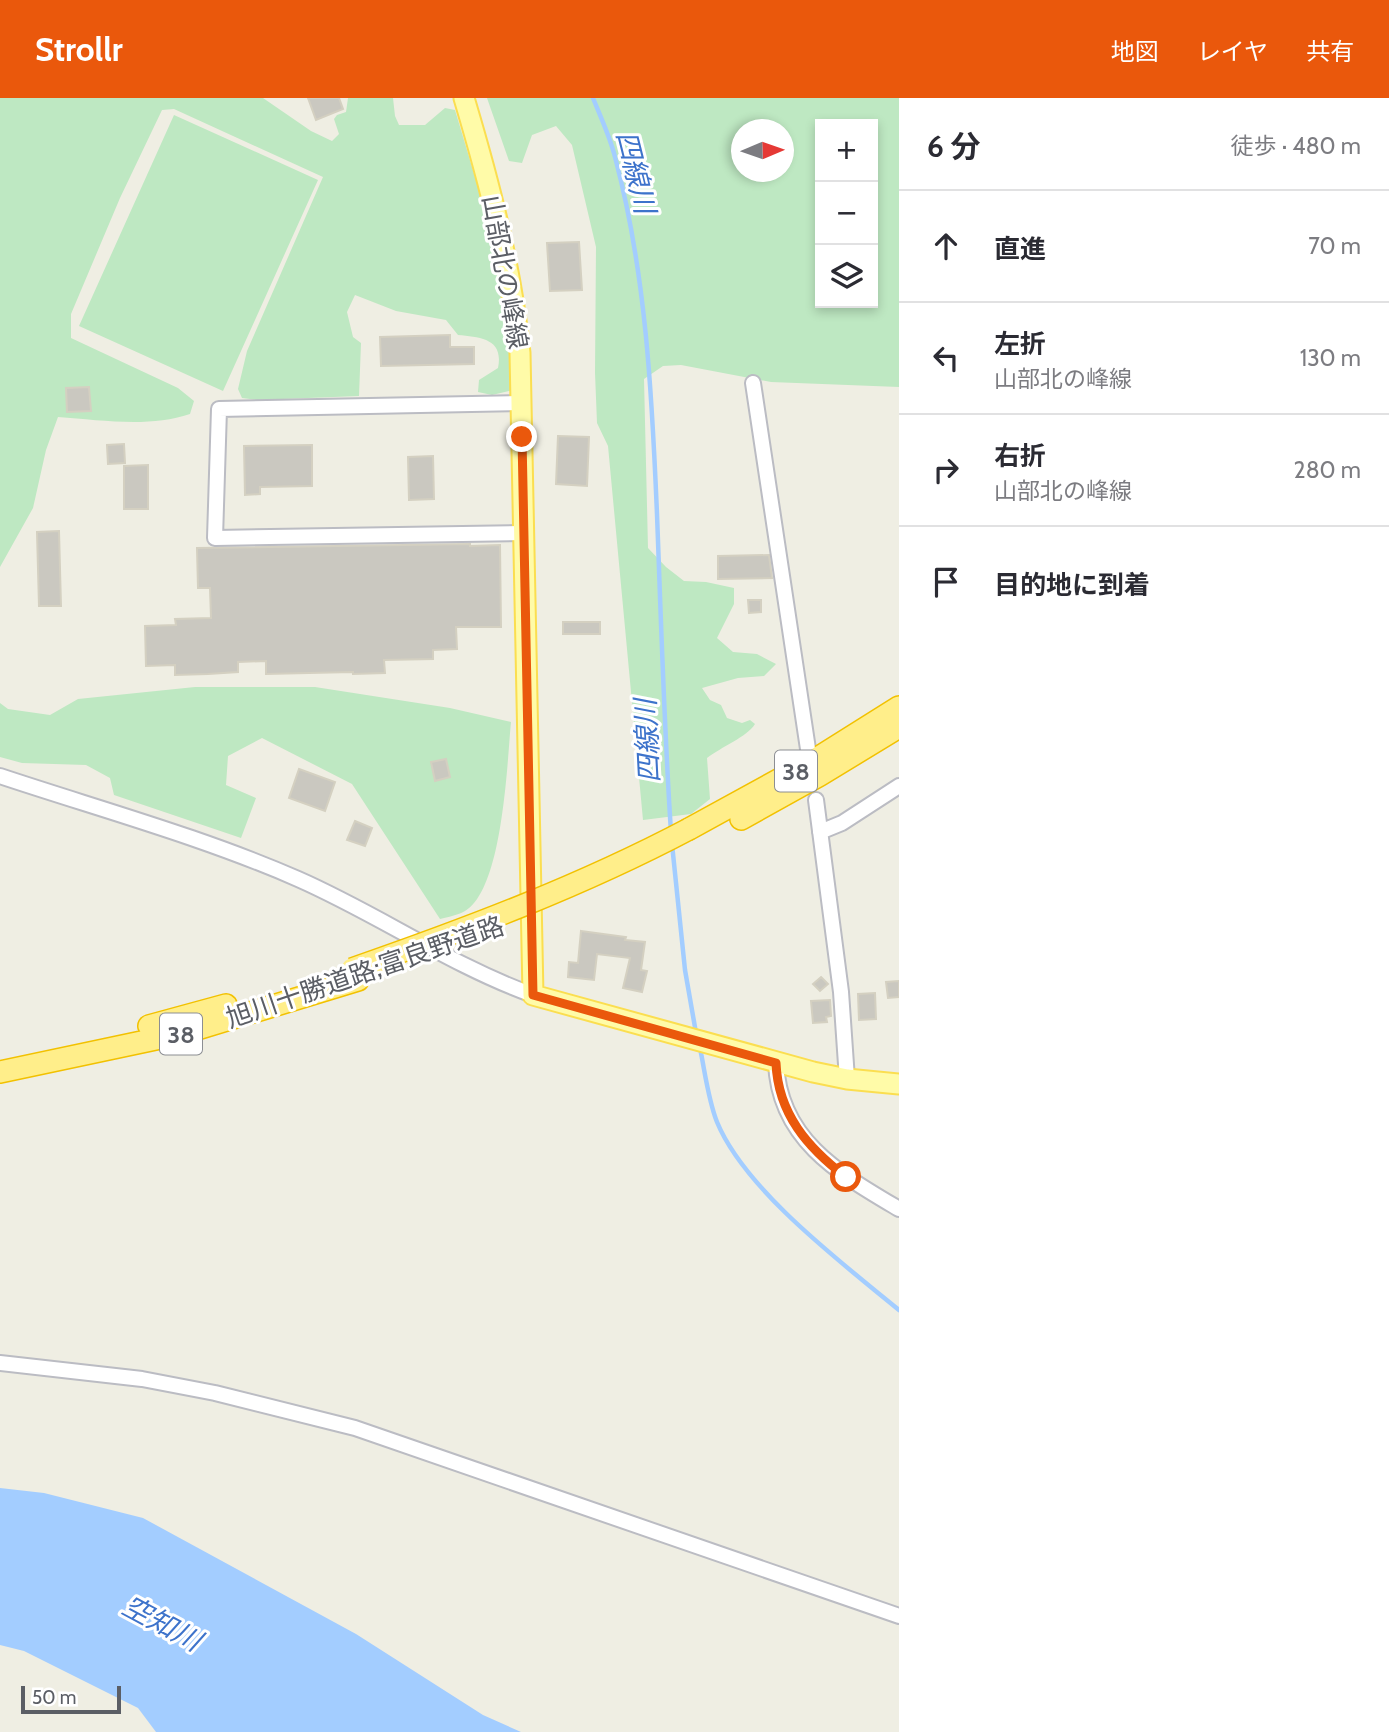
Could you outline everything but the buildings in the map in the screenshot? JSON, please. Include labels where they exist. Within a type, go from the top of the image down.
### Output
[{"type":"highway","name":"旭川十勝道路;富良野道路","points":[[0,1072],[184,1033],[501,927],[577,895],[690,836],[744,817],[820,775],[898,712]]},
{"type":"highway","name":"旭川十勝道路;富良野道路","points":[[0,1058],[46,1050],[355,975]]},
{"type":"main road","name":"山部北の峰線","points":[[464,98],[487,175],[514,300],[520,353],[533,995]]},
{"type":"main road","points":[[533,995],[776,1063],[847,1079],[899,1084]]},
{"type":"street","points":[[753,383],[808,749]]},
{"type":"street","points":[[521,403],[219,409],[215,538],[525,533]]},
{"type":"street","points":[[0,776],[254,861],[335,897],[464,967],[533,995]]},
{"type":"street","points":[[820,832],[842,823],[899,786]]},
{"type":"street","points":[[816,800],[841,992],[847,1079]]},
{"type":"street","points":[[776,1063],[782,1100],[803,1138],[846,1177],[899,1209]]},
{"type":"street","points":[[0,1363],[142,1379],[215,1393],[344,1425],[899,1616]]},
{"type":"green space","points":[[0,98],[263,98],[311,131],[332,141],[339,134],[334,119],[346,112],[348,98],[393,98],[399,125],[425,125],[445,108],[455,110],[487,217],[506,294],[513,390],[492,395],[478,392],[479,380],[498,368],[498,351],[489,341],[458,335],[446,320],[396,311],[355,295],[347,312],[353,337],[361,343],[359,396],[257,400],[242,398],[238,389],[247,351],[323,177],[174,109],[162,110],[120,198],[71,314],[71,338],[178,388],[194,401],[190,414],[142,422],[58,417],[46,450],[33,508],[0,567]]},
{"type":"green space","points":[[487,98],[899,98],[899,387],[771,382],[681,365],[663,366],[644,379],[648,548],[684,581],[734,588],[734,604],[717,638],[733,652],[757,654],[776,664],[764,676],[738,678],[702,688],[710,700],[721,705],[727,718],[742,723],[750,720],[755,724],[746,733],[707,758],[710,799],[691,814],[643,820],[608,446],[597,423],[596,247],[572,145],[556,126],[532,135],[522,163],[509,161]]},
{"type":"green space","points":[[174,115],[318,180],[223,391],[79,326]]},
{"type":"green space","points":[[195,687],[315,687],[450,708],[511,722],[501,824],[488,878],[478,898],[465,911],[440,919],[352,784],[262,738],[228,756],[226,785],[256,798],[241,838],[114,795],[110,778],[86,765],[22,763],[0,757],[0,703],[8,709],[50,715],[78,699]]},
{"type":"water","name":"空知川","points":[[0,1488],[44,1493],[143,1518],[356,1634],[483,1715],[521,1732],[156,1732],[138,1708],[24,1651],[0,1645]]},
{"type":"waterway","name":"四線川","points":[[593,98],[613,150],[626,201],[646,334],[655,469],[671,832]]},
{"type":"waterway","name":"四線川","points":[[672,844],[685,970],[696,1033]]},
{"type":"waterway","name":"四線川","points":[[700,1048],[717,1122],[749,1173],[797,1224],[899,1310]]},
{"type":"route","points":[[522,437],[533,995],[776,1063],[777,1082],[787,1113],[814,1150],[846,1177]]}]
